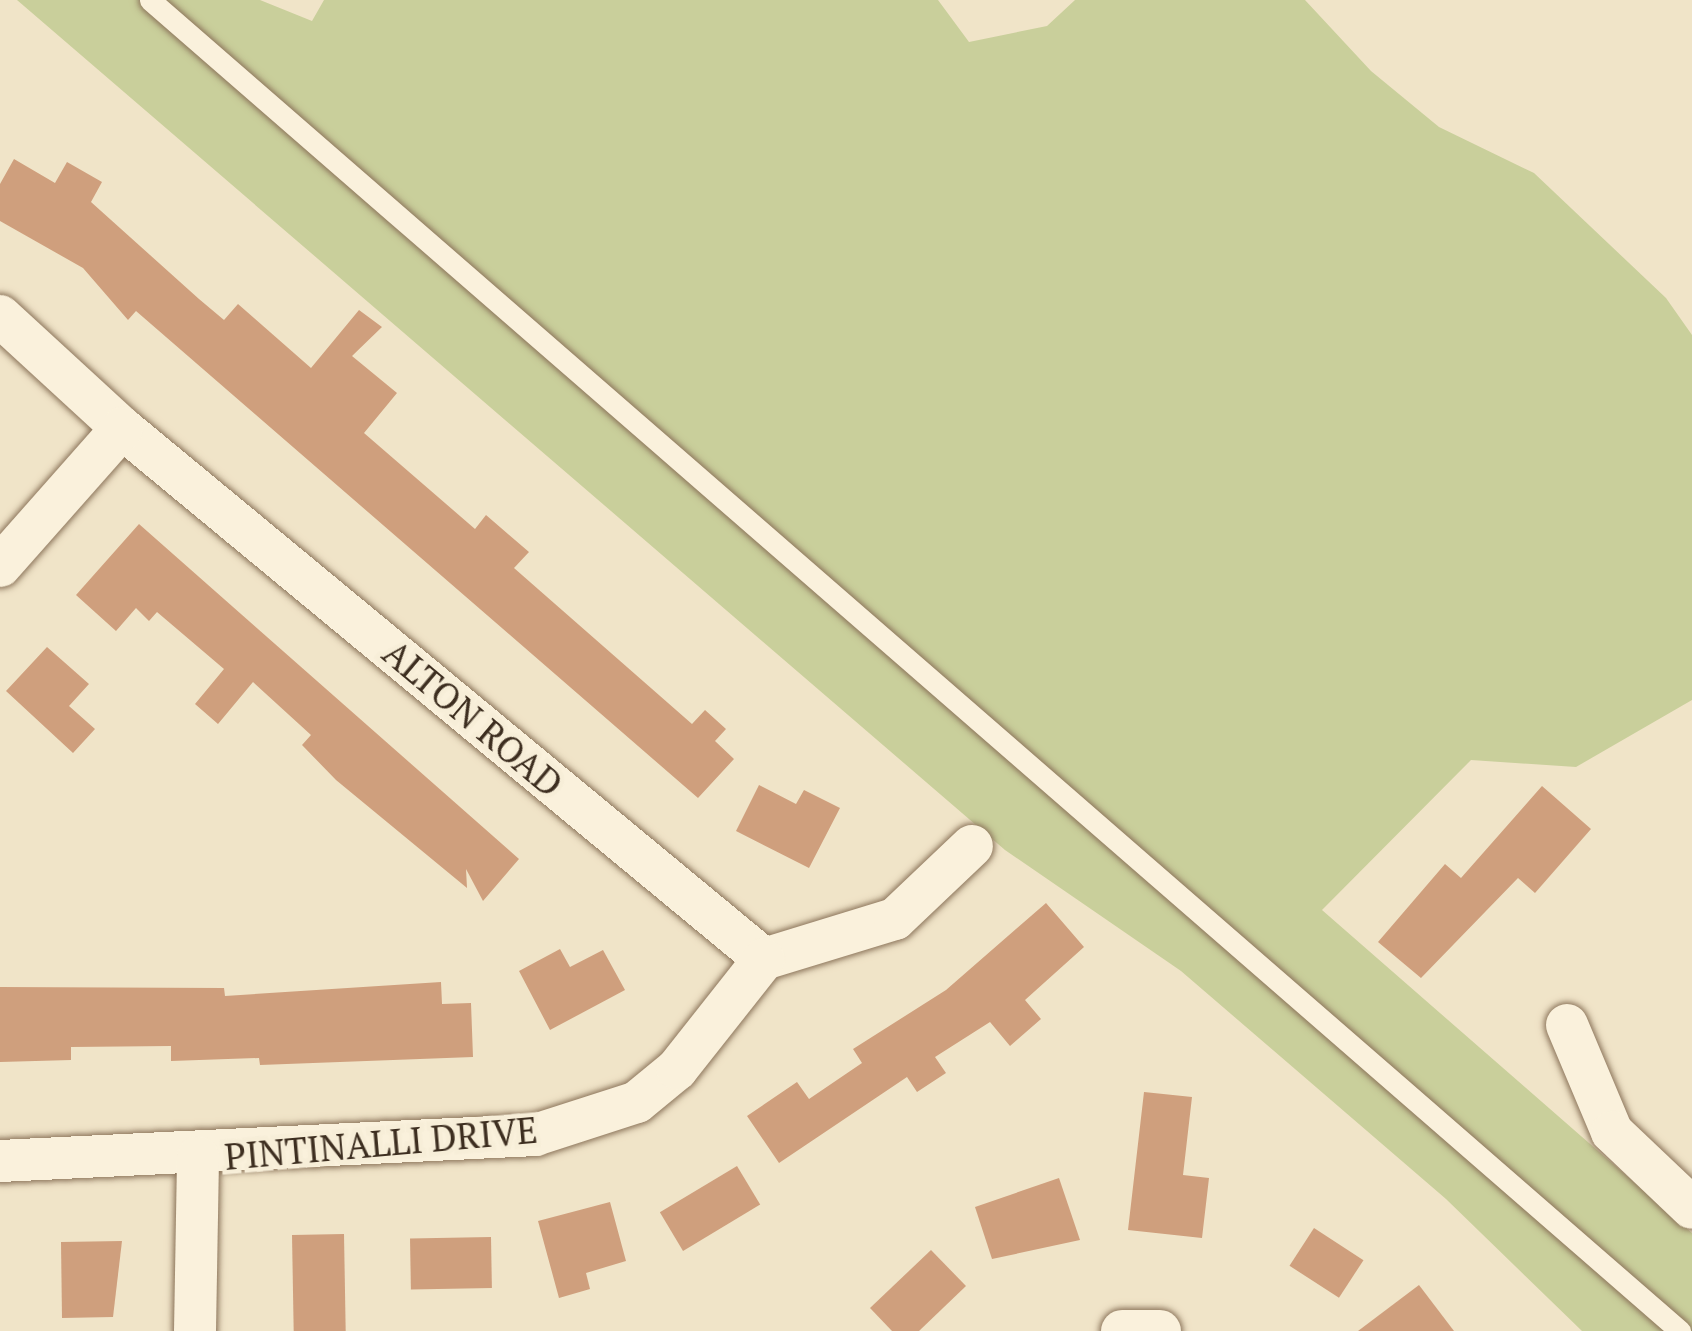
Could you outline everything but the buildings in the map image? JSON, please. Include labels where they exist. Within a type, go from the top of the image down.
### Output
[{"type":"street","name":"ALTON ROAD","points":[[0,316],[122,428],[764,959]]},
{"type":"street","points":[[0,566],[122,428]]},
{"type":"street","points":[[764,959],[895,919],[972,846]]},
{"type":"street","name":"PINTINALLI DRIVE","points":[[0,1161],[198,1157],[494,1141],[637,1102],[677,1069],[764,959]]},
{"type":"street","points":[[1567,1025],[1612,1132],[1692,1208]]},
{"type":"street","points":[[195,1331],[198,1157]]},
{"type":"lane","points":[[150,0],[1681,1331]]},
{"type":"green space","points":[[17,0],[260,0],[312,21],[324,0],[938,0],[969,42],[1047,26],[1075,0],[1305,0],[1371,71],[1439,127],[1534,173],[1666,298],[1692,335],[1692,700],[1576,767],[1471,760],[1322,910],[1692,1233],[1692,1331],[1582,1331],[1446,1199],[1181,971],[1005,850]]}]
